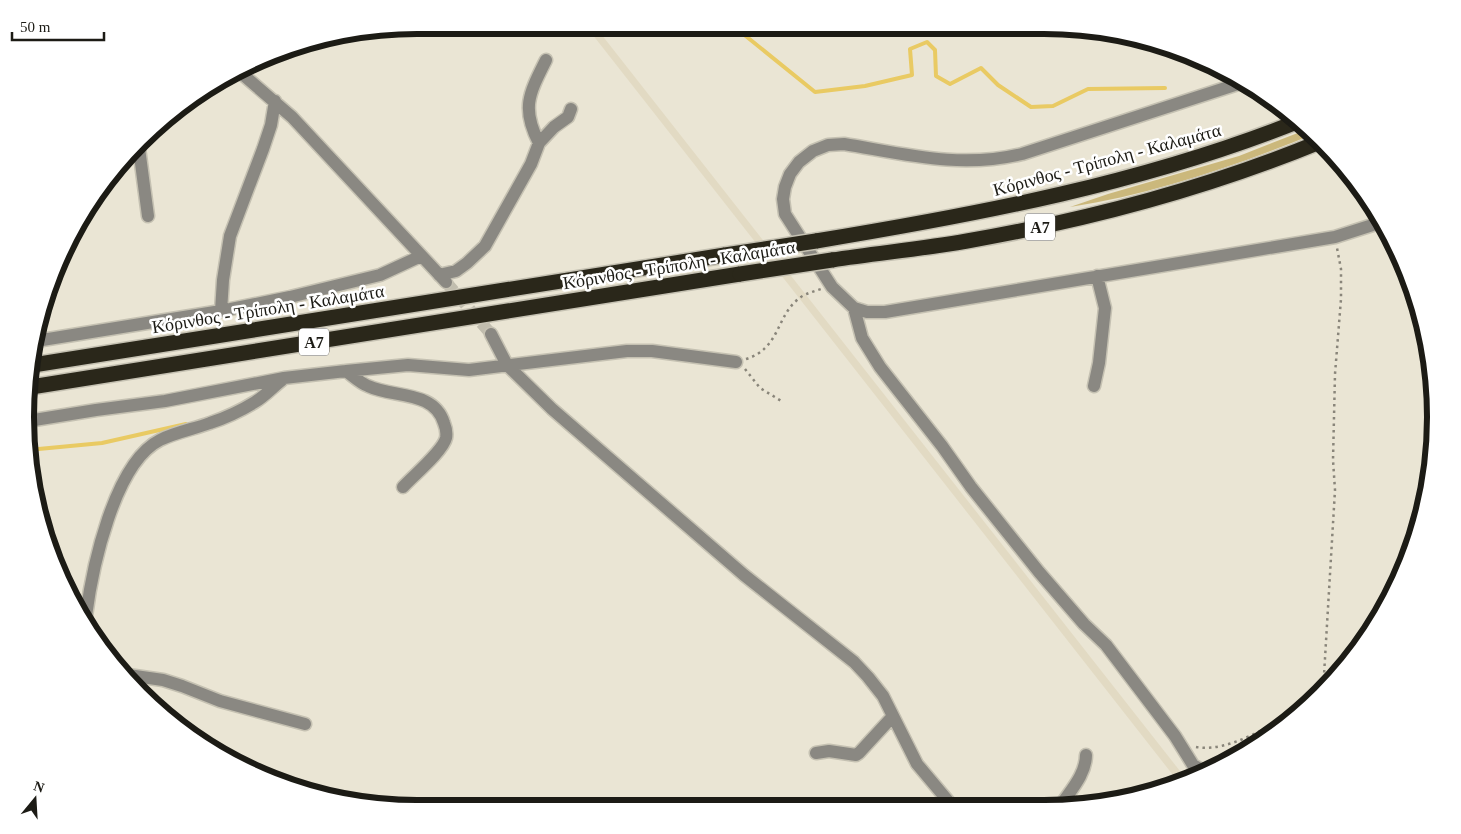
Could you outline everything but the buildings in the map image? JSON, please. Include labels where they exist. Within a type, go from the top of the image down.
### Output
[{"type":"highway","name":"Κόρινθος - Τρίπολη - Καλαμάτα","points":[[37,364],[725,255],[1015,205],[1081,190],[1210,154],[1292,125]]},
{"type":"highway","name":"Κόρινθος - Τρίπολη - Καλαμάτα","points":[[35,386],[740,274],[964,242],[1047,226],[1130,205],[1244,172],[1313,144]]},
{"type":"highway","points":[[1244,172],[1320,151]]},
{"type":"street","points":[[539,143],[528,115],[528,103],[530,94],[546,60]]},
{"type":"street","points":[[243,75],[275,101],[442,279],[468,263],[485,246],[531,164],[539,143],[546,134],[568,117],[571,109]]},
{"type":"street","points":[[1236,85],[1003,159],[954,161],[844,144],[828,145],[812,150],[790,174],[782,199],[785,214],[832,287],[854,308],[867,312],[885,312],[1335,237],[1375,224]]},
{"type":"street","points":[[221,312],[223,280],[230,236],[263,149],[275,101]]},
{"type":"street","points":[[140,153],[148,216]]},
{"type":"street","points":[[41,340],[221,312],[357,282],[380,275],[421,256]]},
{"type":"street","points":[[1094,386],[1099,363],[1104,308],[1097,276]]},
{"type":"street","points":[[854,308],[862,338],[880,367],[942,446],[971,487],[1039,572],[1084,624],[1106,645],[1180,743],[1193,765],[1198,768]]},
{"type":"street","points":[[491,334],[507,365],[552,409],[744,576],[854,662],[883,696],[918,764],[947,800]]},
{"type":"street","points":[[34,420],[165,401],[284,378],[408,364],[469,370],[627,352],[652,351],[736,362]]},
{"type":"street","points":[[346,370],[367,386],[421,399],[434,408],[444,420],[446,439],[432,458],[403,487]]},
{"type":"street","points":[[87,612],[91,578],[110,514],[137,458],[148,446],[162,439],[212,422],[255,402],[284,378]]},
{"type":"street","points":[[135,676],[163,680],[220,701],[305,724]]},
{"type":"street","points":[[816,753],[829,751],[859,754],[893,716]]},
{"type":"street","points":[[1064,799],[1085,768],[1086,755]]},
{"type":"path","points":[[1324,679],[1335,490],[1333,460],[1335,374],[1342,270],[1335,237]]},
{"type":"path","points":[[736,362],[753,357],[766,348],[777,334],[794,302],[811,292],[832,287]]},
{"type":"path","points":[[736,362],[748,372],[760,388],[783,402]]},
{"type":"path","points":[[1180,743],[1203,749],[1234,743],[1274,723]]},
{"type":"shaded area","points":[[592,34],[601,34],[1182,774],[1175,777]]},
{"type":"shaded area","points":[[1300,132],[1306,137],[1194,178],[1132,195],[1070,207],[1108,194],[1239,156]]},
{"type":"waterway","points":[[743,34],[815,92],[865,86],[912,75],[910,49],[927,42],[935,50],[936,76],[950,84],[981,68],[998,85],[1031,107],[1053,106],[1088,89],[1165,88]]},
{"type":"waterway","points":[[36,449],[102,443],[186,424]]},
{"type":"tunnel","points":[[446,282],[491,334]]}]
